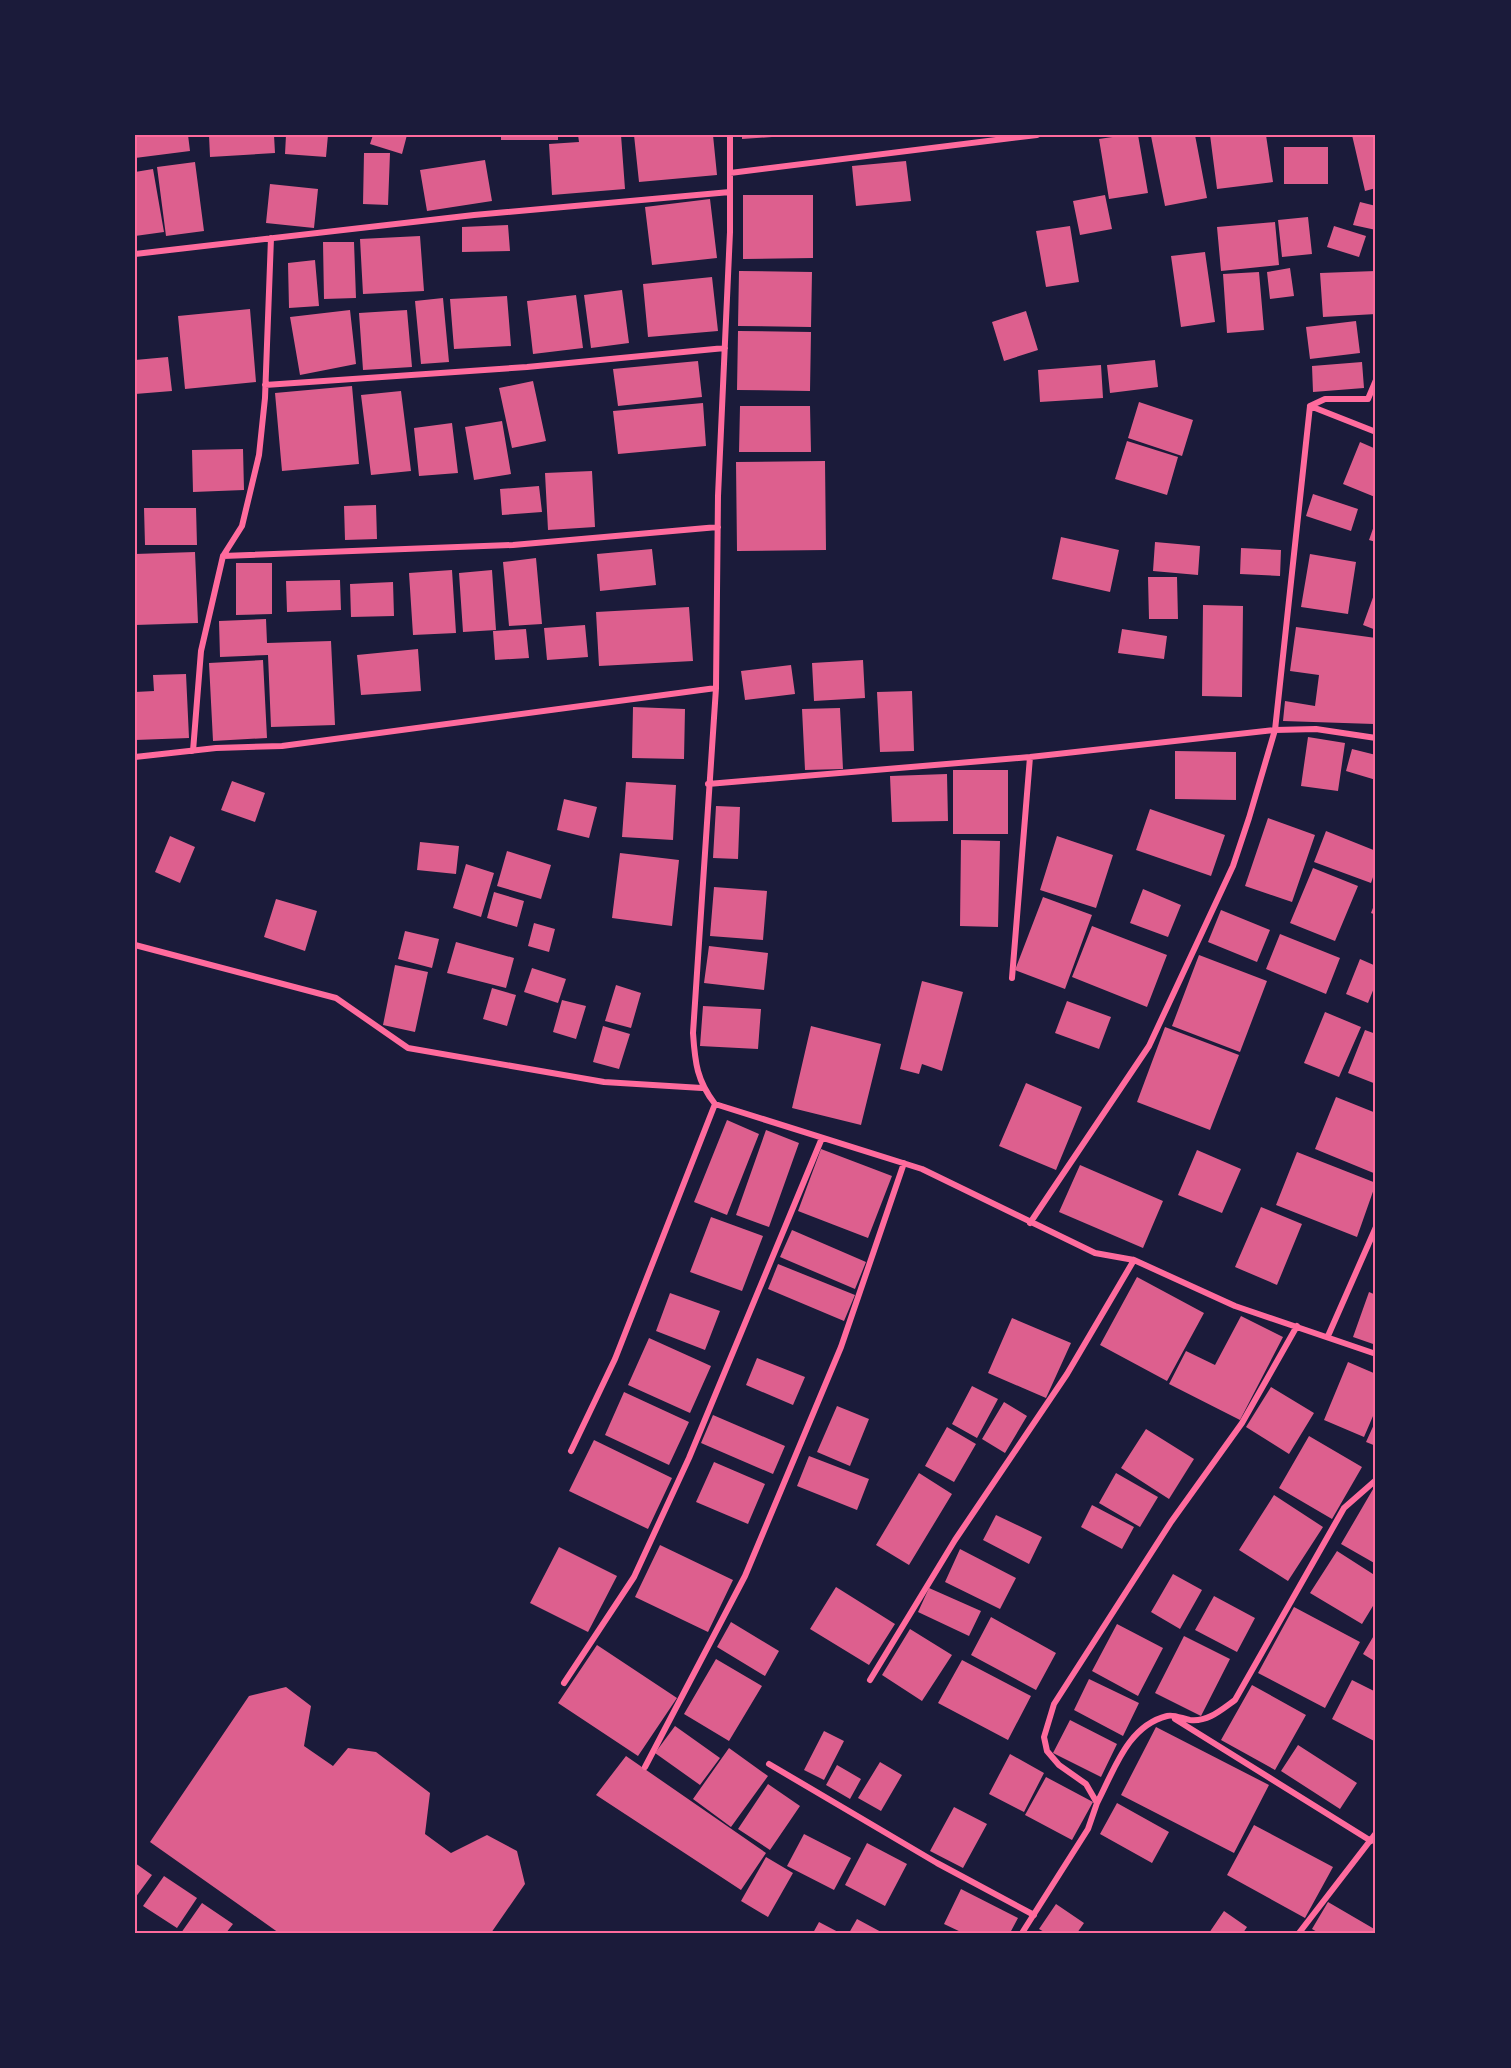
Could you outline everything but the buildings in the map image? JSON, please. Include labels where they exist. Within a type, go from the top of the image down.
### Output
[{"type":"street","points":[[730,135],[718,527],[716,688],[693,1034],[694,1054],[702,1088],[715,1104],[922,1169],[1095,1253],[1134,1260],[1236,1306],[1376,1354]]},
{"type":"street","points":[[730,173],[1037,135]]},
{"type":"street","points":[[135,254],[474,215],[730,192]]},
{"type":"street","points":[[193,751],[201,651],[223,556],[242,526],[259,455],[265,385],[271,238]]},
{"type":"street","points":[[265,385],[527,367],[725,348]]},
{"type":"street","points":[[1310,406],[1325,399],[1368,399],[1376,380]]},
{"type":"street","points":[[1310,406],[1376,432]]},
{"type":"street","points":[[1030,1223],[1149,1046],[1233,866],[1275,730],[1310,406]]},
{"type":"street","points":[[223,556],[513,545],[718,527]]},
{"type":"street","points":[[135,757],[282,746],[716,688]]},
{"type":"street","points":[[708,784],[1030,757],[1275,730],[1316,729],[1376,738]]},
{"type":"street","points":[[1012,978],[1030,757]]},
{"type":"street","points":[[135,945],[336,999],[408,1048],[604,1082],[702,1088]]},
{"type":"street","points":[[571,1451],[615,1359],[715,1104]]},
{"type":"street","points":[[564,1683],[634,1577],[689,1458],[822,1138]]},
{"type":"street","points":[[645,1767],[745,1576],[841,1347],[904,1163]]},
{"type":"street","points":[[1328,1336],[1376,1227]]},
{"type":"street","points":[[870,1680],[955,1540],[1067,1374],[1134,1260]]},
{"type":"street","points":[[1097,1803],[1086,1784],[1059,1765],[1047,1751],[1044,1737],[1054,1704],[1171,1522],[1242,1423],[1297,1326]]},
{"type":"street","points":[[1022,1933],[1088,1829],[1097,1803],[1130,1740],[1146,1725],[1169,1715],[1191,1720],[1210,1718],[1235,1700],[1344,1508],[1376,1480]]},
{"type":"street","points":[[1169,1715],[1371,1840]]},
{"type":"street","points":[[769,1764],[937,1863],[1034,1915]]},
{"type":"street","points":[[1299,1933],[1376,1833]]}]
